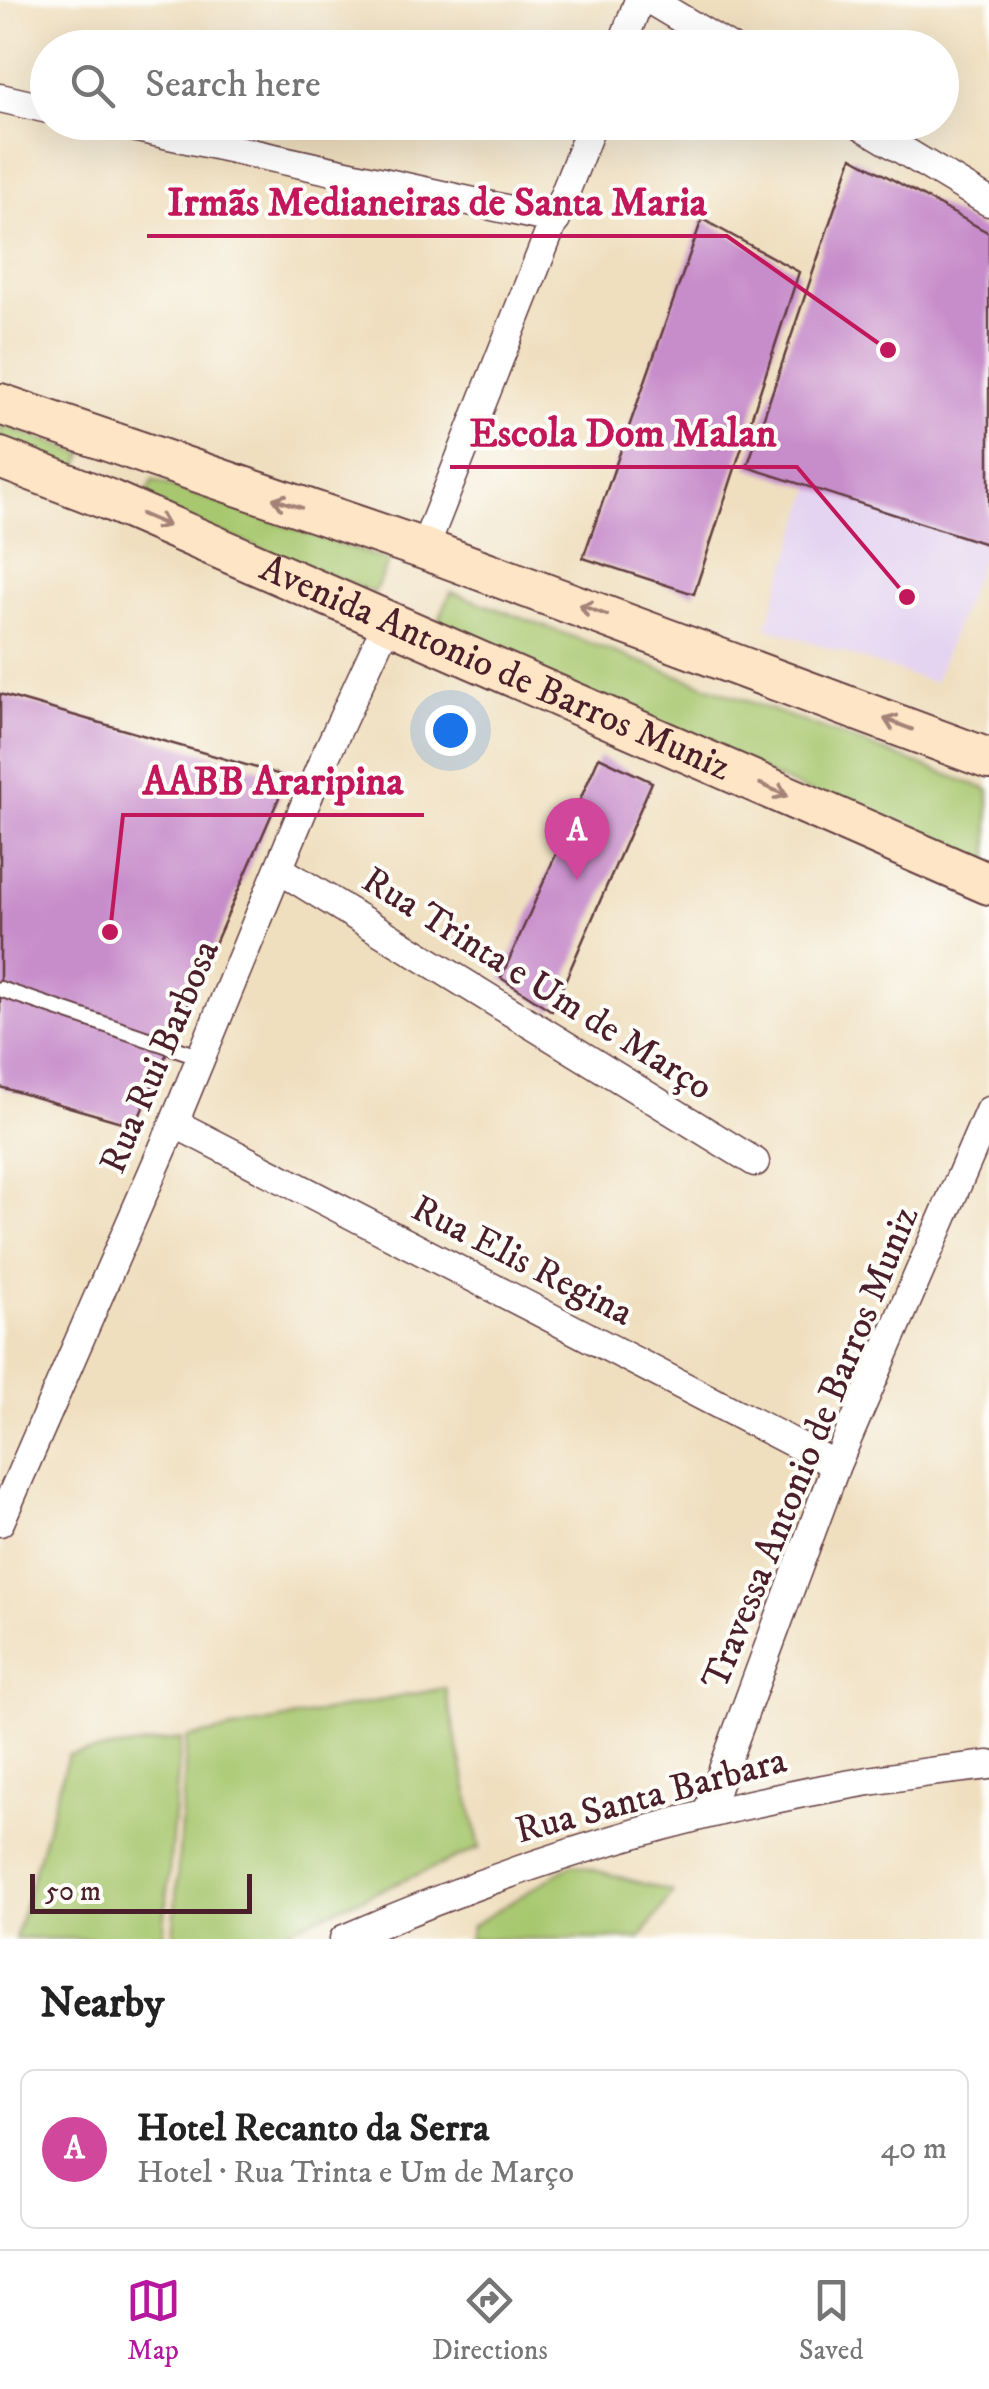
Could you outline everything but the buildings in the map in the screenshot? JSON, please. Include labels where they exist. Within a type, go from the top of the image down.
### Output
[{"type":"main road","name":"Avenida Antonio de Barros Muniz","points":[[0,404],[424,549],[989,758]]},
{"type":"main road","points":[[109,500],[126,449]]},
{"type":"main road","name":"Avenida Antonio de Barros Muniz","points":[[0,458],[109,500],[989,884]]},
{"type":"street","points":[[628,30],[639,0]]},
{"type":"street","points":[[650,0],[700,30]]},
{"type":"street","points":[[0,98],[30,105]]},
{"type":"street","points":[[192,140],[556,220]]},
{"type":"street","points":[[424,549],[585,140]]},
{"type":"street","points":[[886,140],[989,202]]},
{"type":"street","name":"Rua Rui Barbosa","points":[[0,1522],[9,1478],[174,1123],[320,768],[388,621]]},
{"type":"street","name":"Rua Trinta e Um de Março","points":[[279,869],[754,1162]]},
{"type":"street","name":"Travessa Antonio de Barros Muniz","points":[[707,1814],[836,1466],[989,1112]]},
{"type":"street","name":"Rua Elis Regina","points":[[174,1123],[836,1466]]},
{"type":"street","name":"Rua Santa Barbara","points":[[344,1939],[504,1874],[627,1833],[902,1774],[989,1765]]},
{"type":"lane","points":[[0,989],[201,1057]]},
{"type":"shaded area","points":[[812,488],[987,545],[934,683],[766,627]]},
{"type":"green space","points":[[0,424],[84,454],[76,472],[0,445]]},
{"type":"green space","points":[[153,480],[389,561],[374,593],[142,503]]},
{"type":"green space","points":[[451,592],[989,790],[989,871],[435,629]]},
{"type":"green space","points":[[445,1688],[480,1848],[266,1939],[173,1939],[187,1738]]},
{"type":"green space","points":[[181,1739],[163,1939],[15,1939],[68,1755]]},
{"type":"green space","points":[[573,1864],[673,1892],[640,1939],[469,1939],[472,1926]]},
{"type":"place","name":"Irmãs Medianeiras de Santa Maria","points":[[888,350]]},
{"type":"place","name":"Escola Dom Malan","points":[[907,597]]},
{"type":"place","name":"Hotel Recanto da Serra","points":[[577,880]]},
{"type":"place","name":"AABB Araripina","points":[[110,932]]}]
